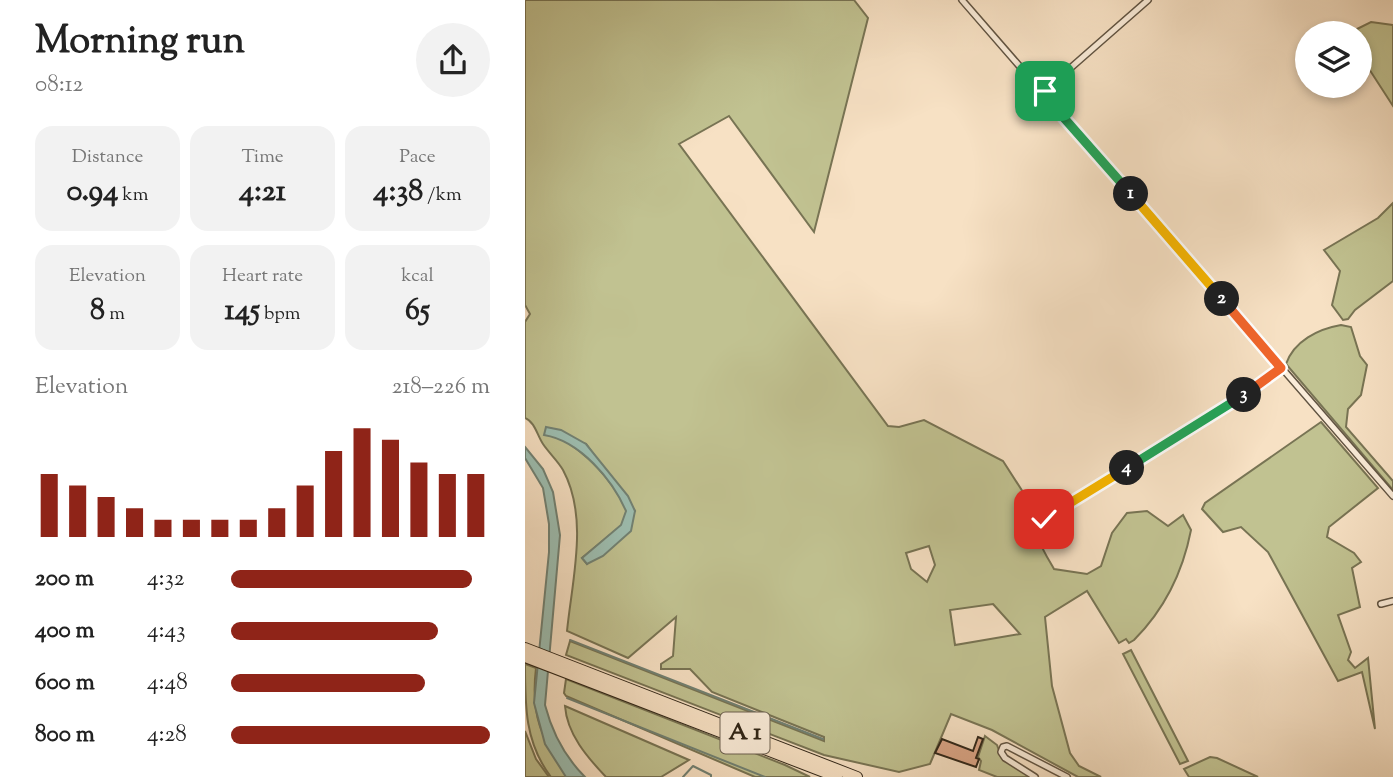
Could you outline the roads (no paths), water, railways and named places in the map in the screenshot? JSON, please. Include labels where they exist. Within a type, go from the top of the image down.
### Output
[{"type":"highway","name":"A 1","points":[[525,648],[565,668],[837,777]]},
{"type":"highway","name":"A 1","points":[[525,657],[565,668],[857,777]]},
{"type":"highway","points":[[796,761],[805,771],[818,777]]},
{"type":"street","points":[[962,0],[1393,496]]},
{"type":"street","points":[[1042,93],[1148,0]]},
{"type":"street","points":[[1041,518],[1234,402],[1281,368]]},
{"type":"street","points":[[1381,604],[1393,601]]},
{"type":"street","points":[[1035,777],[1005,758],[1001,752],[1003,747],[1008,746],[1067,777]]},
{"type":"waterway","points":[[570,640],[823,739]]},
{"type":"waterway","points":[[567,698],[765,777]]},
{"type":"waterway","points":[[683,777],[693,766],[711,777]]}]
